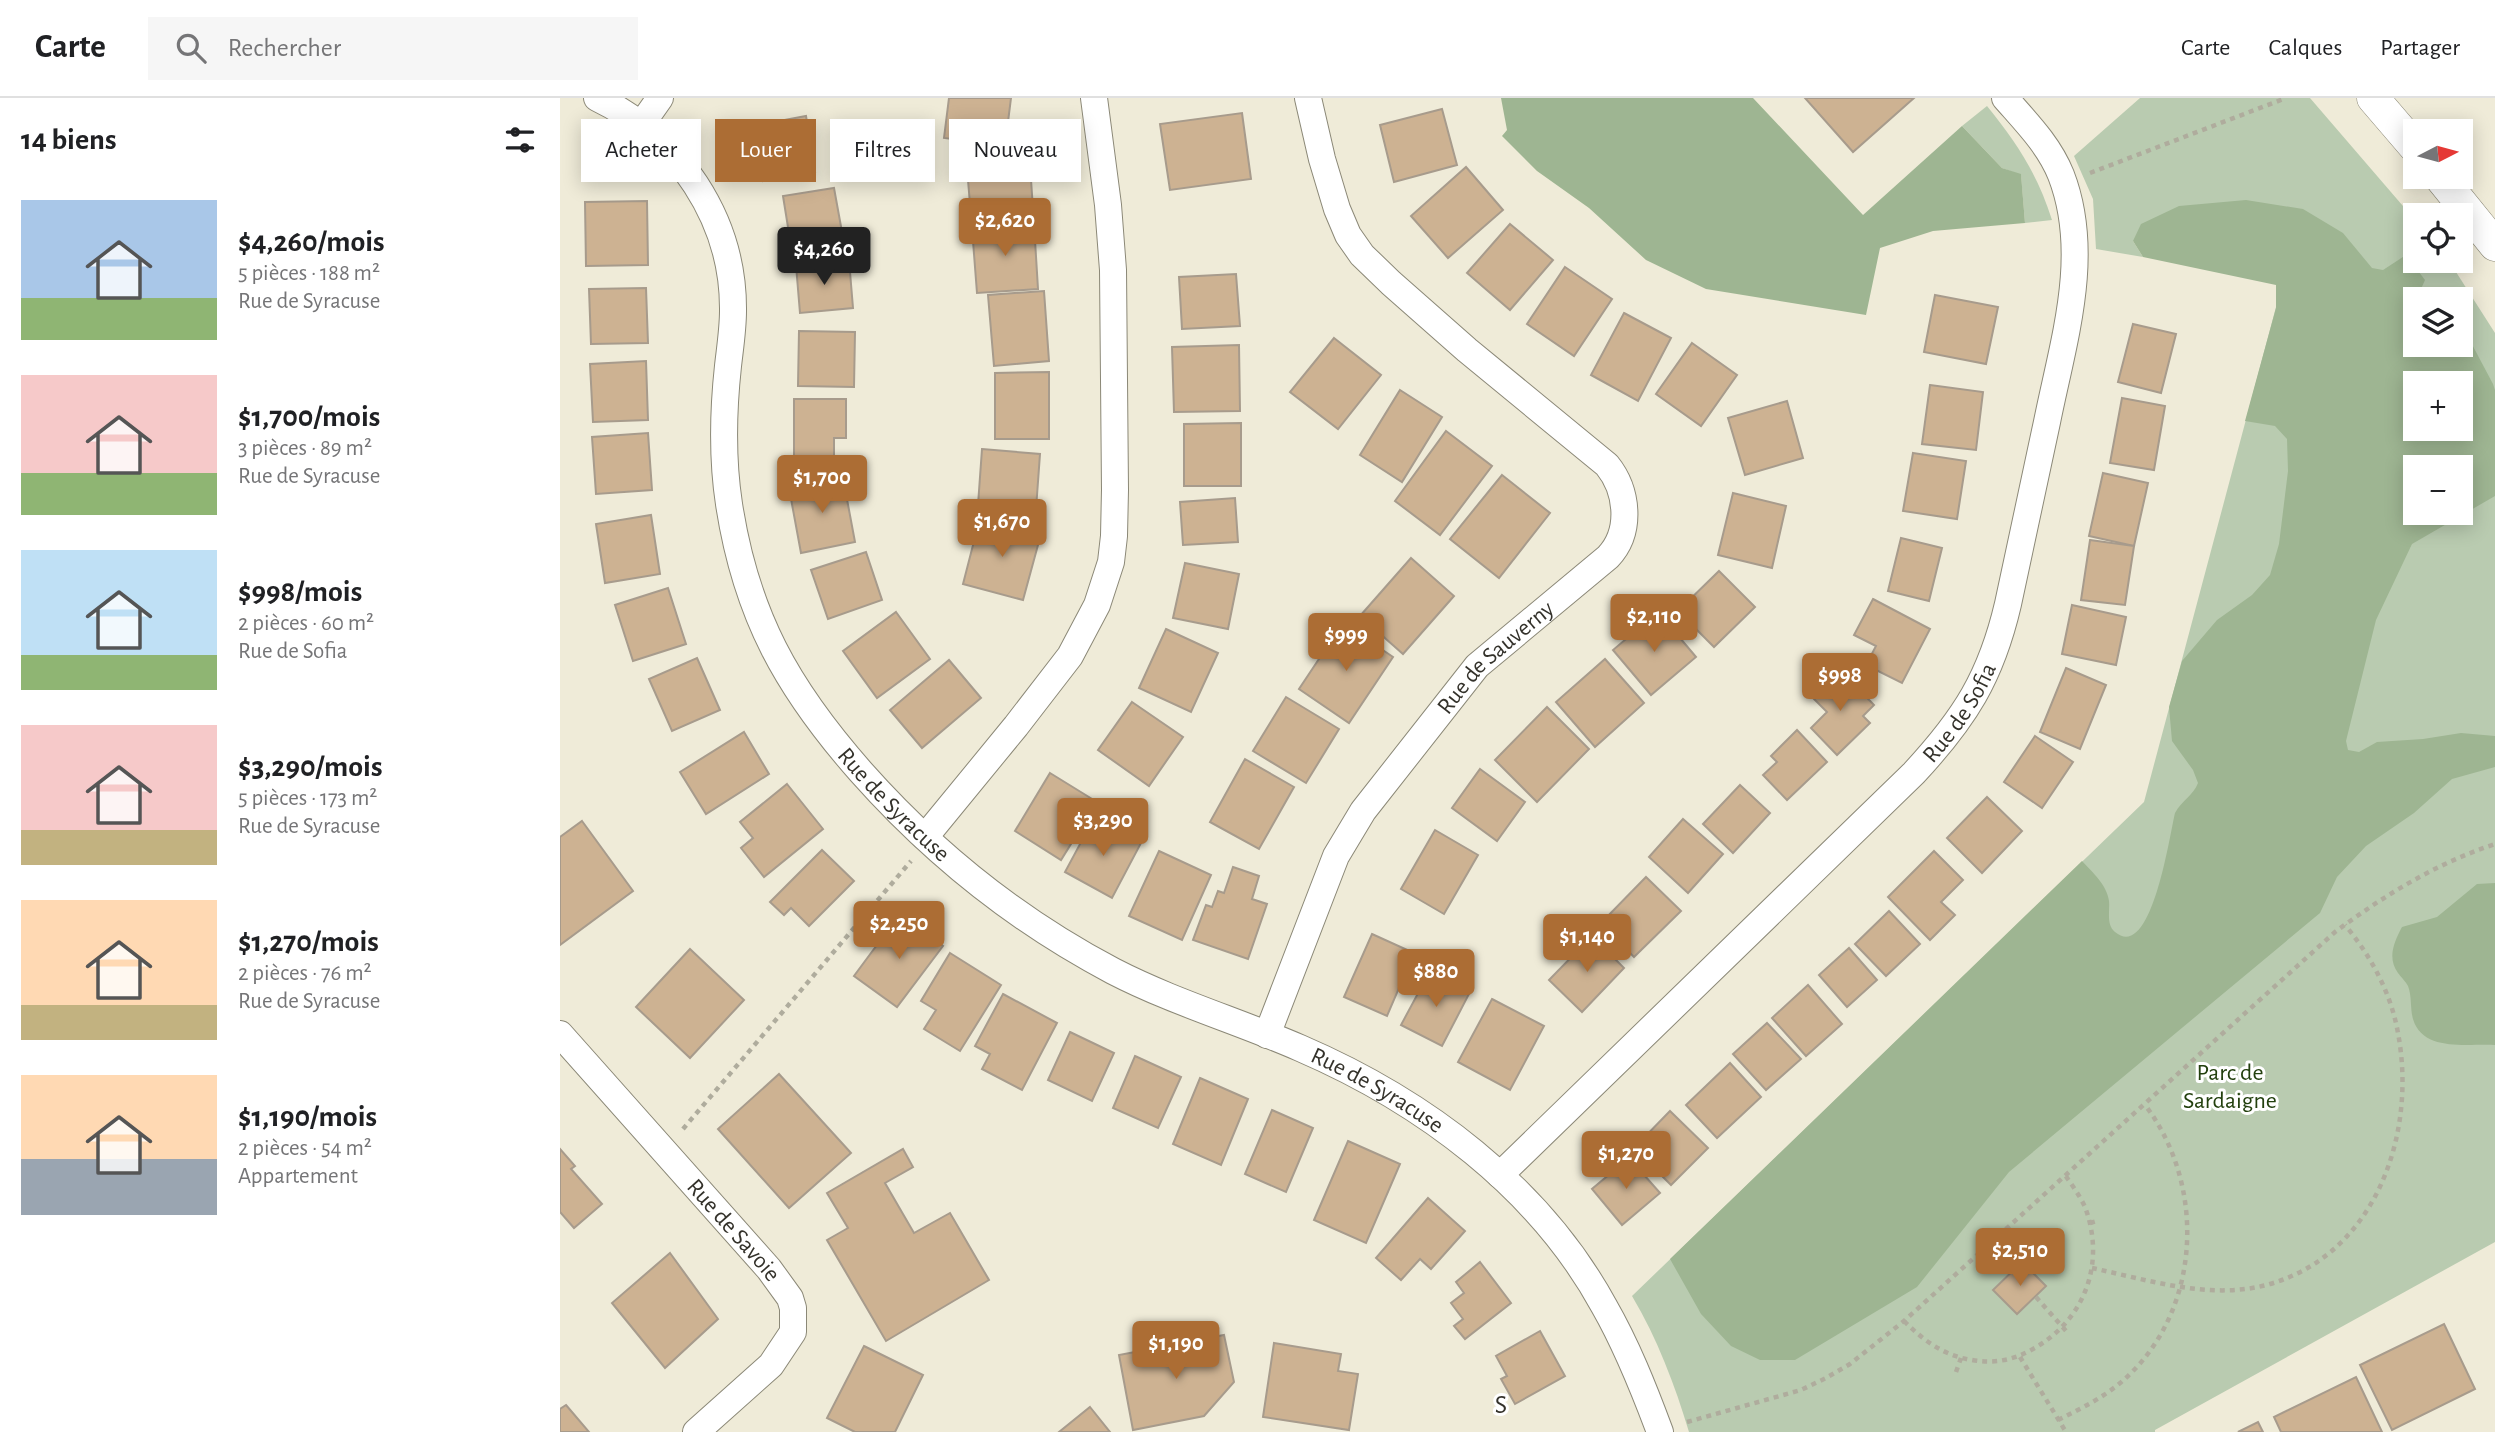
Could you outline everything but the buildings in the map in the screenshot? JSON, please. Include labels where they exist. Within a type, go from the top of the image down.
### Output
[{"type":"street","name":"Rue de Syracuse","points":[[597,98],[631,119]]},
{"type":"street","points":[[645,119],[660,98]]},
{"type":"street","points":[[919,848],[1063,667],[1094,612],[1111,562],[1115,490],[1113,270],[1108,205],[1094,98]]},
{"type":"street","name":"Rue de Sauverny","points":[[1268,1035],[1336,856],[1363,811],[1468,676],[1492,651],[1608,557],[1620,540],[1624,522],[1621,490],[1607,465],[1467,350],[1362,255],[1348,234],[1337,209],[1308,98]]},
{"type":"street","name":"Rue de Sofia","points":[[1500,1175],[1914,773],[1960,720],[1985,678],[2003,629],[2064,337],[2075,258],[2074,229],[2057,167],[2033,130],[2005,98]]},
{"type":"street","points":[[2373,98],[2403,133]]},
{"type":"street","name":"Rue de Syracuse","points":[[695,182],[721,235],[728,261],[733,309],[725,407],[725,466],[742,568],[757,611],[783,668],[824,728],[872,784],[919,848],[1042,930],[1162,994],[1327,1060],[1399,1100],[1467,1147],[1500,1175],[1552,1231],[1603,1302],[1639,1376],[1671,1427]]},
{"type":"street","points":[[2451,189],[2495,245]]},
{"type":"street","name":"Rue de Savoie","points":[[560,1034],[769,1269],[786,1292],[793,1308],[793,1332],[786,1346],[753,1382],[696,1432]]},
{"type":"path","points":[[2083,176],[2286,98]]},
{"type":"path","points":[[1671,1427],[1809,1386],[1850,1364],[1904,1321],[2345,925],[2403,885],[2456,858],[2495,844]]},
{"type":"path","points":[[678,1135],[919,848]]},
{"type":"path","points":[[2092,1268],[2179,1286],[2219,1291],[2267,1285],[2288,1278],[2318,1261],[2359,1223],[2389,1169],[2398,1136],[2403,1100],[2403,1067],[2398,1031],[2387,996],[2360,942],[2345,925]]},
{"type":"path","points":[[2058,1420],[2101,1398],[2144,1359],[2168,1320],[2179,1286],[2188,1228],[2183,1182],[2165,1134],[2145,1105]]},
{"type":"path","points":[[1904,1321],[1930,1344],[1961,1358],[1991,1362],[2020,1357],[2065,1330],[2086,1292],[2092,1268],[2093,1242],[2084,1205],[2065,1175]]},
{"type":"path","points":[[2090,1223],[2097,1220]]},
{"type":"path","points":[[1990,1243],[2015,1268]]},
{"type":"path","points":[[2036,1297],[2065,1330]]},
{"type":"path","points":[[2020,1357],[2066,1432]]},
{"type":"path","points":[[1956,1372],[1961,1358]]},
{"type":"green space","points":[[1501,98],[1753,98],[1863,215],[1962,126],[2002,168],[2021,174],[2025,223],[1933,231],[1880,248],[1866,315],[1706,289],[1646,260],[1589,208],[1537,171],[1502,136],[1507,130]]},
{"type":"green space","name":"Parc de Sardaigne","points":[[2140,98],[2310,98],[2403,206],[2403,273],[2457,273],[2466,287],[2403,287],[2403,357],[2473,357],[2473,299],[2495,333],[2495,1242],[2155,1432],[1689,1432],[1665,1362],[1632,1296],[2144,802],[2276,307],[2353,245],[2133,241],[2143,257],[2096,249],[2093,199],[2074,156]]},
{"type":"green space","points":[[1987,106],[2026,160],[2052,220],[2025,223],[2021,175],[2002,168],[1962,126]]},
{"type":"green space","points":[[2246,200],[2303,209],[2343,233],[2372,268],[2383,270],[2403,257],[2403,273],[2420,273],[2425,280],[2422,287],[2403,287],[2403,357],[2473,357],[2473,346],[2495,390],[2495,496],[2473,509],[2473,455],[2403,455],[2403,525],[2445,525],[2412,544],[2376,620],[2346,741],[2348,750],[2359,752],[2377,742],[2461,733],[2495,736],[2495,767],[2452,779],[2414,813],[2366,846],[2337,877],[2320,913],[2009,1172],[1917,1287],[1795,1360],[1760,1360],[1731,1346],[1701,1314],[1670,1259],[2082,861],[2099,879],[2105,890],[2112,929],[2128,937],[2139,929],[2149,913],[2157,891],[2175,813],[2198,783],[2193,770],[2172,741],[2169,707],[2182,661],[2217,620],[2252,595],[2270,575],[2279,544],[2288,471],[2287,439],[2275,426],[2245,421],[2276,308],[2276,285],[2143,257],[2133,241],[2141,224],[2179,206]]},
{"type":"green space","points":[[2495,883],[2495,1045],[2436,1042],[2418,1030],[2413,1019],[2408,986],[2393,962],[2394,944],[2402,927],[2437,917],[2477,884]]},
{"type":"district","name":"S","points":[[1502,1404]]}]
